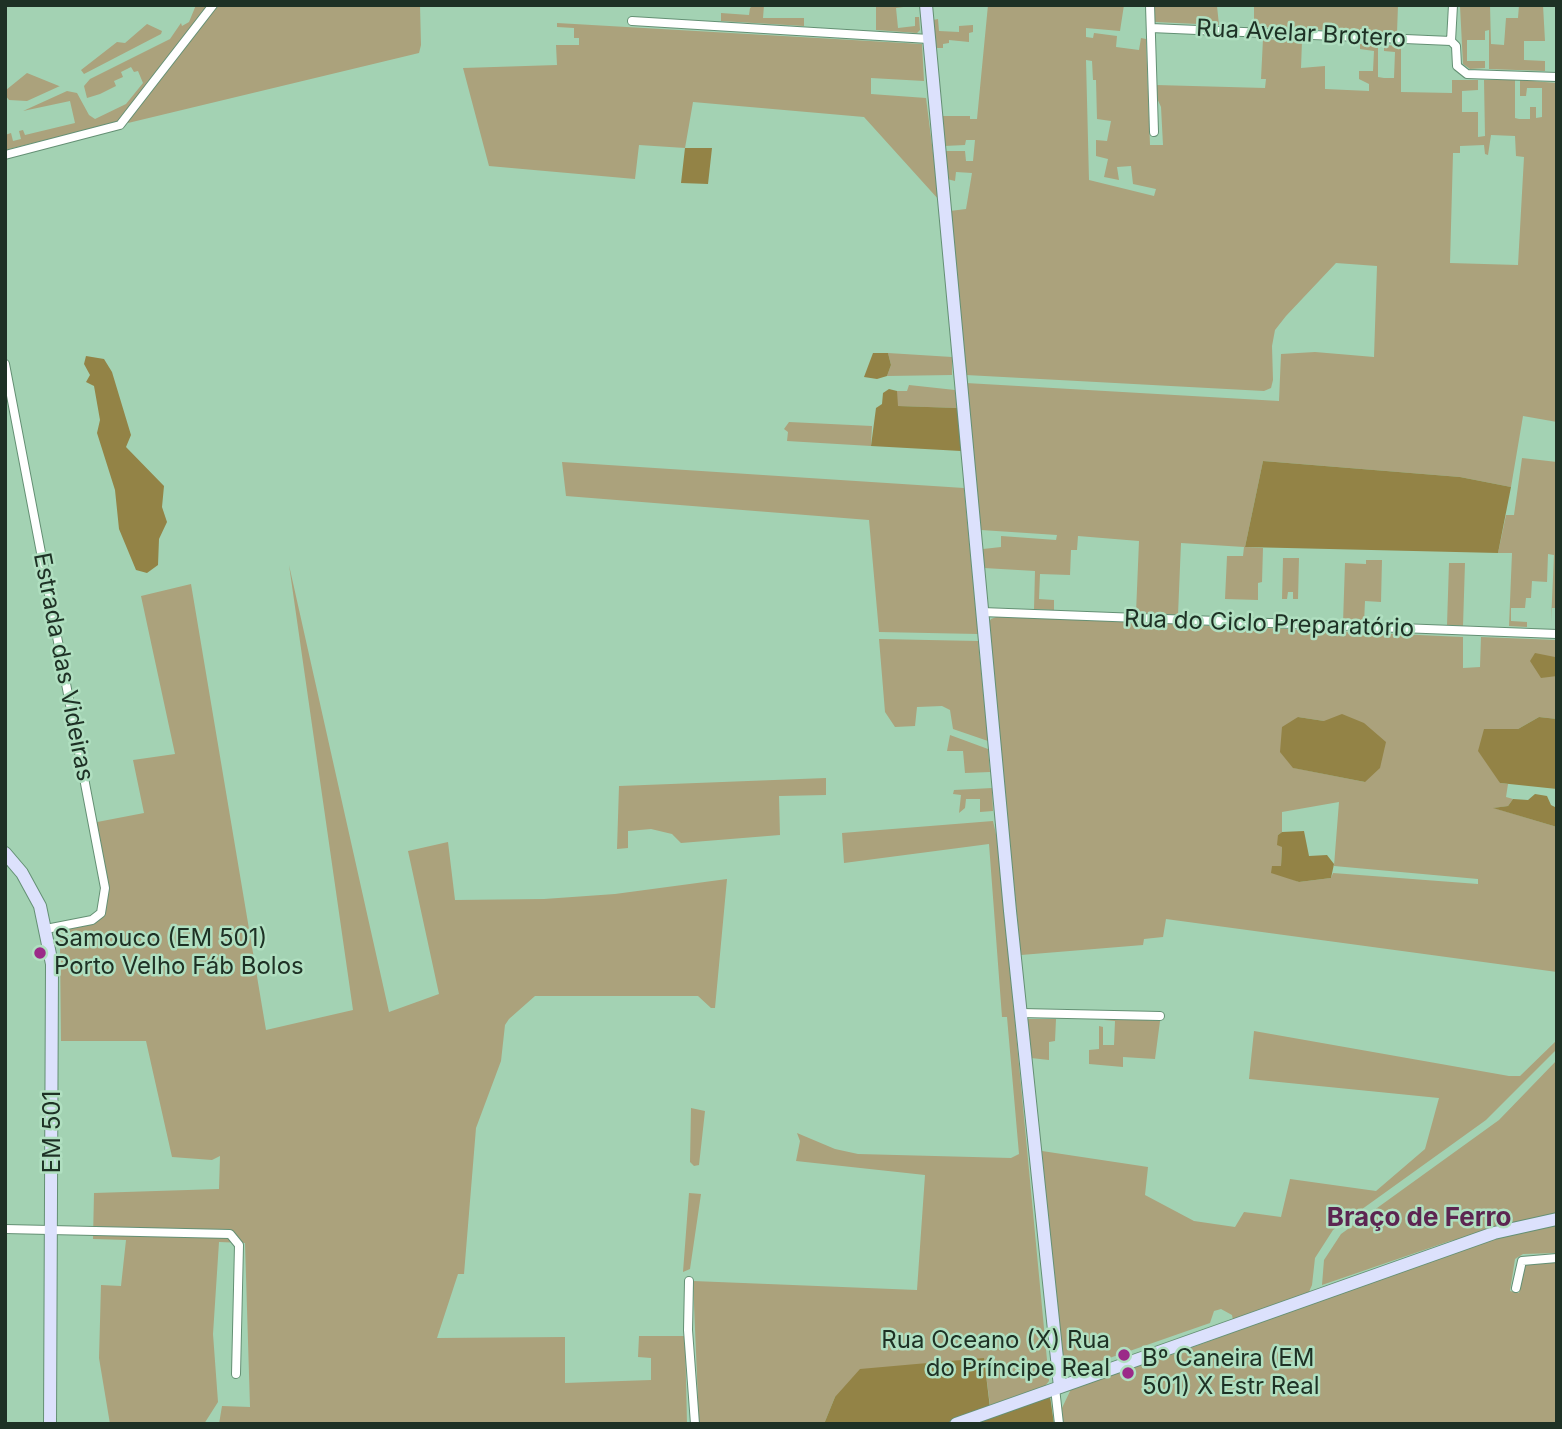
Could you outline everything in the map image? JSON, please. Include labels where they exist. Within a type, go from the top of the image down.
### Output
[{"type":"main road","points":[[926,5],[1058,1387]]},
{"type":"main road","name":"EM 501","points":[[5,853],[22,873],[40,906],[46,929],[53,985],[50,1424]]},
{"type":"main road","points":[[956,1424],[1317,1298],[1502,1230],[1557,1219]]},
{"type":"street","points":[[5,155],[120,125],[213,5]]},
{"type":"street","points":[[1150,5],[1154,132]]},
{"type":"street","points":[[1453,5],[1451,41],[1456,46],[1457,66],[1467,74],[1557,77]]},
{"type":"street","points":[[632,21],[929,39]]},
{"type":"street","name":"Rua Avelar Brotero","points":[[1151,27],[1451,41]]},
{"type":"street","name":"Estrada das Videiras","points":[[5,364],[105,888],[101,913],[92,920],[46,929]]},
{"type":"street","name":"Rua do Ciclo Preparatório","points":[[982,612],[1557,634]]},
{"type":"street","points":[[1021,1013],[1160,1016]]},
{"type":"street","points":[[5,1230],[230,1234],[239,1245],[236,1374]]},
{"type":"street","points":[[1516,1288],[1522,1261],[1557,1258]]},
{"type":"street","points":[[689,1281],[688,1330],[695,1424]]},
{"type":"street","points":[[1058,1387],[1059,1424]]},
{"type":"shaded area","points":[[196,5],[208,5],[117,122],[5,150],[5,135],[11,133],[13,141],[21,139],[19,131],[23,130],[25,135],[75,123],[70,101],[23,111],[67,91],[77,93],[89,115],[95,119],[126,104],[143,83],[138,71],[134,72],[131,67],[121,72],[123,77],[114,81],[116,86],[100,94],[87,98],[84,86],[90,79],[170,39],[181,23],[182,26],[189,22]]},
{"type":"shaded area","points":[[216,5],[420,5],[421,45],[419,53],[128,123],[126,121]]},
{"type":"shaded area","points":[[764,5],[763,18],[804,18],[804,26],[721,21],[721,13],[749,15],[750,8]]},
{"type":"shaded area","points":[[876,5],[918,5],[896,8],[898,28],[915,26],[915,17],[919,17],[920,30],[917,33],[876,30]]},
{"type":"shaded area","points":[[988,5],[1124,5],[1120,31],[1086,28],[1086,37],[1093,38],[1094,33],[1117,36],[1116,47],[1139,50],[1141,38],[1146,39],[1150,145],[1163,145],[1161,107],[1156,96],[1156,85],[1265,88],[1266,79],[1261,79],[1263,39],[1302,41],[1301,68],[1325,66],[1325,89],[1369,91],[1369,84],[1359,79],[1359,71],[1373,71],[1374,51],[1360,49],[1360,44],[1378,45],[1378,77],[1384,78],[1394,78],[1395,52],[1384,51],[1384,45],[1401,46],[1401,92],[1452,93],[1452,80],[1478,80],[1478,90],[1462,91],[1462,112],[1478,112],[1478,137],[1485,136],[1484,80],[1515,80],[1515,118],[1519,119],[1530,119],[1530,107],[1536,107],[1536,118],[1542,117],[1542,88],[1527,88],[1526,96],[1520,96],[1520,80],[1557,83],[1557,422],[1523,416],[1511,487],[1460,477],[1263,461],[1245,547],[1263,548],[1262,582],[1258,583],[1258,600],[1225,599],[1227,556],[1243,556],[1244,547],[1181,543],[1178,615],[1136,613],[1139,541],[1078,536],[1077,550],[1071,550],[1070,575],[1040,574],[1039,599],[1054,600],[1054,610],[1034,609],[1035,571],[984,568],[983,549],[1001,547],[1001,536],[1056,540],[1057,535],[981,530],[966,383],[1279,401],[1281,354],[1315,352],[1374,357],[1377,266],[1336,263],[1286,316],[1275,330],[1272,346],[1273,380],[1271,388],[1264,391],[966,375],[950,211],[966,209],[972,173],[956,172],[955,181],[947,179],[945,151],[965,151],[966,161],[973,161],[975,140],[966,140],[965,145],[944,146],[941,116],[970,116],[970,119],[977,119]],"holes":[[[1086,60],[1092,61],[1093,80],[1096,80],[1097,119],[1111,121],[1107,141],[1096,140],[1096,156],[1108,159],[1104,177],[1119,180],[1117,167],[1131,166],[1133,184],[1156,189],[1154,196],[1089,180]],[[1491,135],[1515,136],[1516,156],[1524,157],[1518,265],[1450,263],[1453,153],[1460,153],[1460,146],[1484,145],[1485,154],[1488,155]]]},
{"type":"shaded area","points":[[1154,5],[1217,6],[1219,25],[1155,22]]},
{"type":"shaded area","points":[[1254,5],[1398,5],[1397,33],[1254,27]]},
{"type":"shaded area","points":[[1490,5],[1491,44],[1504,45],[1506,18],[1518,18],[1519,5],[1543,5],[1545,41],[1524,41],[1524,60],[1545,61],[1545,71],[1489,69],[1489,30],[1485,31],[1485,40],[1467,40],[1467,61],[1485,61],[1485,68],[1470,69],[1463,64],[1460,6]]},
{"type":"shaded area","points":[[938,19],[939,31],[959,32],[959,26],[973,25],[969,42],[949,40],[949,43],[943,44],[943,48],[935,48],[933,20]]},
{"type":"shaded area","points":[[557,23],[922,44],[924,81],[871,78],[871,94],[926,98],[939,200],[864,117],[693,102],[685,148],[639,145],[635,179],[489,166],[463,68],[557,65],[556,45],[579,45],[579,38],[574,38],[574,28],[557,27]]},
{"type":"shaded area","points":[[147,24],[162,31],[161,34],[84,74],[81,70],[117,42],[125,43]]},
{"type":"shaded area","points":[[27,73],[60,86],[27,101],[9,100],[5,95],[6,90]]},
{"type":"shaded area","points":[[685,148],[712,148],[708,184],[681,183]]},
{"type":"shaded area","points":[[873,353],[888,353],[891,365],[887,376],[877,379],[864,377]]},
{"type":"shaded area","points":[[888,353],[952,357],[952,375],[887,376],[891,365]]},
{"type":"shaded area","points":[[86,356],[104,359],[112,372],[131,435],[126,447],[164,486],[162,507],[167,522],[159,539],[158,565],[147,573],[136,570],[119,529],[115,490],[97,433],[100,420],[94,386],[86,382],[90,375],[84,364]]},
{"type":"shaded area","points":[[909,385],[955,390],[957,408],[897,406],[897,391],[907,391]]},
{"type":"shaded area","points":[[889,389],[897,391],[898,406],[957,408],[961,451],[871,446],[876,408],[882,404],[883,393]]},
{"type":"shaded area","points":[[789,422],[872,426],[871,446],[787,441],[788,432],[784,429]]},
{"type":"shaded area","points":[[1522,458],[1557,462],[1557,608],[1552,608],[1551,622],[1554,555],[1548,554],[1547,582],[1532,581],[1531,598],[1526,598],[1525,608],[1511,608],[1511,621],[1527,622],[1527,627],[1509,626],[1512,553],[1498,553],[1506,515],[1514,515]]},
{"type":"shaded area","points":[[1263,461],[1460,477],[1511,487],[1498,553],[1245,547]]},
{"type":"shaded area","points":[[562,462],[964,488],[978,634],[879,632],[869,520],[566,496]]},
{"type":"shaded area","points":[[1283,558],[1299,558],[1298,599],[1293,599],[1293,592],[1288,592],[1287,599],[1282,599]]},
{"type":"shaded area","points":[[1366,560],[1382,560],[1381,602],[1365,601],[1364,623],[1343,623],[1345,563],[1366,564]]},
{"type":"shaded area","points":[[1449,563],[1465,563],[1463,626],[1447,625]]},
{"type":"shaded area","points":[[289,565],[389,1012],[439,994],[408,851],[448,842],[455,900],[544,899],[615,894],[727,879],[715,1008],[711,1008],[698,996],[535,996],[505,1025],[501,1061],[476,1128],[464,1274],[458,1274],[437,1338],[565,1337],[565,1383],[651,1380],[651,1358],[638,1357],[639,1336],[685,1336],[687,1424],[219,1424],[222,1406],[250,1407],[245,1243],[219,1242],[213,1334],[218,1402],[204,1424],[110,1424],[99,1358],[101,1285],[121,1286],[126,1240],[93,1239],[94,1193],[219,1189],[220,1156],[212,1160],[172,1157],[146,1041],[61,1041],[60,946],[56,928],[92,920],[105,900],[92,823],[144,813],[133,760],[175,754],[141,596],[191,584],[266,1030],[353,1010]]},
{"type":"shaded area","points":[[999,616],[1463,637],[1463,668],[1480,667],[1481,637],[1557,640],[1557,719],[1539,717],[1518,729],[1484,729],[1500,783],[1508,784],[1506,797],[1513,799],[1508,806],[1494,808],[1557,827],[1557,972],[1166,919],[1163,937],[1144,939],[1143,945],[1021,955],[988,624],[991,619]],"holes":[[[1298,717],[1324,721],[1365,782],[1294,768]],[[1339,802],[1334,866],[1478,879],[1478,884],[1333,873],[1331,878],[1299,882],[1282,875],[1272,866],[1281,867],[1282,847],[1278,835],[1282,832],[1282,812]]]},
{"type":"shaded area","points":[[879,639],[978,641],[988,741],[953,729],[950,710],[942,706],[917,707],[915,726],[895,727],[885,712]]},
{"type":"shaded area","points":[[1535,653],[1555,657],[1557,676],[1541,678],[1530,661]]},
{"type":"shaded area","points":[[1342,714],[1364,723],[1386,742],[1380,768],[1365,782],[1293,768],[1280,752],[1282,727],[1298,717],[1324,721]]},
{"type":"shaded area","points":[[1539,717],[1557,719],[1557,789],[1500,783],[1478,751],[1484,729],[1518,729]]},
{"type":"shaded area","points":[[950,735],[988,749],[990,772],[965,773],[963,751],[947,751]]},
{"type":"shaded area","points":[[826,778],[826,795],[779,796],[780,835],[681,843],[672,834],[651,829],[628,831],[628,848],[617,849],[619,786]]},
{"type":"shaded area","points":[[992,788],[993,811],[980,812],[980,799],[966,799],[965,808],[959,813],[961,795],[953,794],[954,790]]},
{"type":"shaded area","points":[[1535,794],[1547,796],[1551,805],[1557,808],[1557,827],[1493,808],[1508,806],[1513,799],[1528,800]]},
{"type":"shaded area","points":[[993,821],[998,843],[1049,1381],[1045,1386],[990,1405],[984,1359],[835,1397],[824,1424],[699,1424],[693,1281],[917,1290],[925,1175],[796,1161],[800,1141],[797,1133],[835,1149],[858,1154],[1011,1158],[1019,1154],[1007,1017],[1002,1017],[989,844],[844,863],[842,833]]},
{"type":"shaded area","points":[[1304,831],[1309,856],[1327,855],[1334,864],[1331,878],[1299,882],[1271,873],[1272,866],[1281,866],[1282,847],[1277,845],[1278,835],[1282,832]]},
{"type":"shaded area","points":[[1107,1017],[1160,1021],[1155,1059],[1123,1057],[1123,1067],[1089,1064],[1089,1050],[1099,1049],[1099,1026],[1103,1027],[1103,1045],[1114,1045],[1115,1021],[1104,1020]]},
{"type":"shaded area","points":[[1027,1019],[1056,1019],[1055,1041],[1049,1042],[1049,1060],[1031,1058]]},
{"type":"shaded area","points":[[1254,1031],[1509,1076],[1520,1076],[1557,1040],[1557,1049],[1486,1120],[1333,1230],[1315,1258],[1312,1285],[1308,1294],[1233,1320],[1232,1315],[1221,1309],[1214,1311],[1210,1323],[1075,1370],[1069,1368],[1061,1359],[1042,1151],[1148,1167],[1145,1195],[1194,1221],[1235,1227],[1244,1212],[1281,1217],[1290,1179],[1376,1191],[1425,1149],[1439,1098],[1249,1079]]},
{"type":"shaded area","points":[[1557,1060],[1557,1219],[1450,1241],[1322,1285],[1324,1260],[1341,1234],[1499,1120]]},
{"type":"shaded area","points":[[691,1108],[705,1111],[699,1165],[694,1166],[690,1162]]},
{"type":"shaded area","points":[[689,1193],[701,1194],[690,1269],[683,1272]]},
{"type":"shaded area","points":[[1557,1225],[1557,1253],[1523,1254],[1515,1259],[1510,1291],[1519,1293],[1525,1264],[1557,1262],[1557,1424],[1063,1424],[1062,1408],[1072,1387],[1177,1353],[1487,1239]]},
{"type":"shaded area","points":[[984,1358],[990,1408],[943,1424],[824,1424],[835,1397],[860,1369]]},
{"type":"shaded area","points":[[1050,1396],[1054,1424],[972,1424]]},
{"type":"place","name":"Samouco (EM 501) Porto Velho Fáb Bolos","points":[[40,953]]},
{"type":"place","name":"Rua Oceano (X) Rua do Príncipe Real","points":[[1124,1355]]},
{"type":"place","name":"Bº Caneira (EM 501) X Estr Real","points":[[1128,1373]]},
{"type":"district","name":"Braço de Ferro","points":[[1419,1218]]}]
